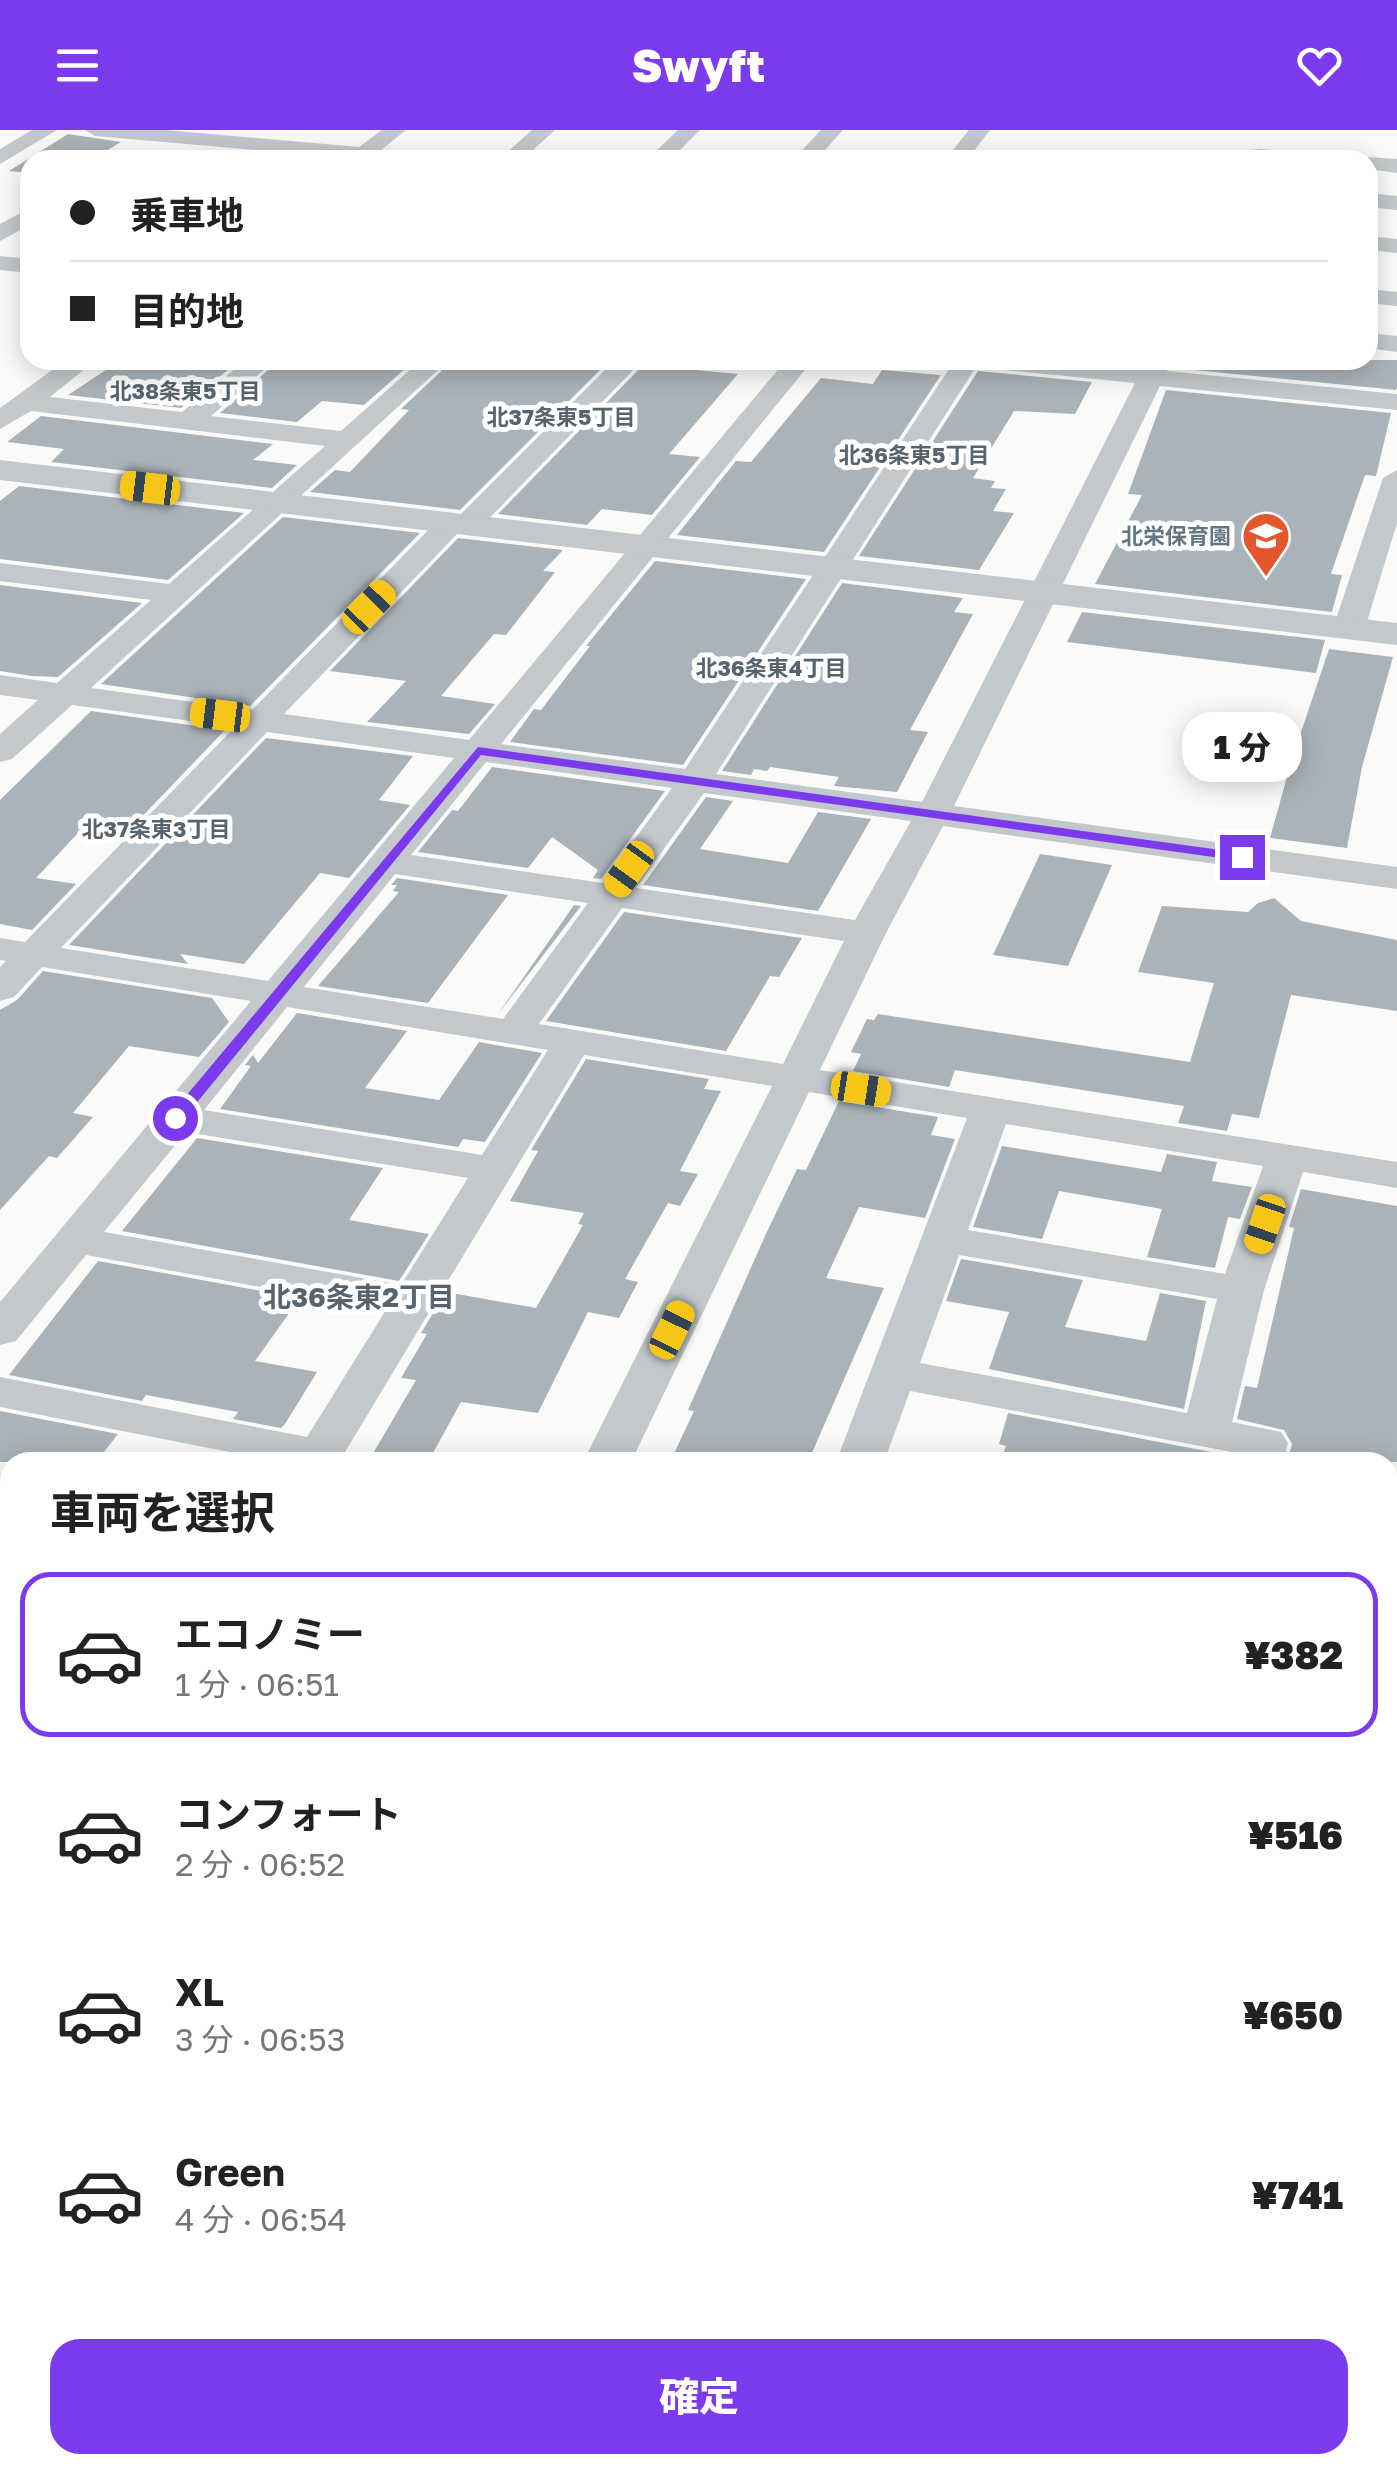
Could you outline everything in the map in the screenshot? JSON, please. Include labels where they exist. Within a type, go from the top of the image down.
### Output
[{"type":"street","points":[[0,158],[47,130]]},
{"type":"street","points":[[95,130],[299,150]]},
{"type":"street","points":[[235,150],[264,130]]},
{"type":"street","points":[[370,150],[396,130]]},
{"type":"street","points":[[521,150],[546,130]]},
{"type":"street","points":[[669,150],[690,130]]},
{"type":"street","points":[[814,150],[833,130]]},
{"type":"street","points":[[964,150],[980,130]]},
{"type":"street","points":[[117,150],[144,132]]},
{"type":"street","points":[[0,421],[69,370]]},
{"type":"street","points":[[188,421],[250,370]]},
{"type":"street","points":[[0,752],[425,370]]},
{"type":"street","points":[[0,989],[17,952],[620,370]]},
{"type":"street","points":[[0,1331],[792,370]]},
{"type":"street","points":[[515,1030],[694,782],[961,370]]},
{"type":"street","points":[[612,1452],[794,1078],[932,815],[1156,370]]},
{"type":"street","points":[[1163,370],[1397,402]]},
{"type":"street","points":[[26,402],[347,440]]},
{"type":"street","points":[[0,470],[1397,634]]},
{"type":"street","points":[[1349,628],[1397,478]]},
{"type":"street","points":[[0,572],[176,594]]},
{"type":"street","points":[[0,685],[1397,878]]},
{"type":"street","points":[[386,862],[868,933]]},
{"type":"street","points":[[17,952],[1397,1175]]},
{"type":"street","points":[[321,1452],[574,1040]]},
{"type":"street","points":[[864,1452],[992,1110]]},
{"type":"street","points":[[175,1118],[494,1170]]},
{"type":"street","points":[[1206,1432],[1242,1290],[1288,1158]]},
{"type":"street","points":[[944,1239],[1242,1290]]},
{"type":"street","points":[[75,1240],[413,1301]]},
{"type":"street","points":[[894,1373],[1264,1442],[1262,1452]]},
{"type":"street","points":[[0,1392],[284,1452]]},
{"type":"building","points":[[68,134],[121,142],[108,150],[42,150]]},
{"type":"building","points":[[1378,360],[1397,360],[1396,390],[1194,370],[1378,370]]},
{"type":"building","points":[[106,370],[228,370],[181,408],[68,395]]},
{"type":"building","points":[[268,370],[404,370],[364,405],[322,401],[297,422],[220,413]]},
{"type":"building","points":[[442,370],[600,370],[460,510],[310,492],[335,470],[350,472],[409,410],[401,409]]},
{"type":"building","points":[[638,370],[738,374],[669,454],[700,457],[652,515],[602,509],[587,525],[498,514]]},
{"type":"building","points":[[882,370],[941,375],[824,552],[677,535],[736,461],[751,462],[821,378],[873,384]]},
{"type":"building","points":[[978,371],[1092,382],[1075,414],[1014,411],[973,478],[995,481],[991,488],[1006,489],[993,511],[1014,513],[979,570],[859,556]]},
{"type":"building","points":[[1166,390],[1391,413],[1376,476],[1365,475],[1331,574],[1342,575],[1332,612],[1095,584],[1142,495],[1128,494]]},
{"type":"building","points":[[41,416],[273,444],[253,460],[297,465],[272,488],[51,462],[64,449],[7,442]]},
{"type":"building","points":[[19,486],[244,513],[168,580],[0,559],[0,501]]},
{"type":"building","points":[[283,517],[420,533],[250,706],[101,684]]},
{"type":"building","points":[[458,538],[563,550],[543,571],[555,572],[506,635],[494,634],[441,696],[495,704],[469,734],[367,722],[406,681],[330,671]]},
{"type":"building","points":[[655,561],[806,579],[683,765],[510,742],[534,709],[541,710],[590,646],[586,646]]},
{"type":"building","points":[[842,583],[963,598],[954,612],[973,614],[910,730],[928,732],[897,792],[834,786],[839,777],[770,767],[767,771],[754,769],[751,775],[722,771]]},
{"type":"building","points":[[0,585],[142,603],[58,677],[31,676],[0,671]]},
{"type":"building","points":[[1082,612],[1325,640],[1316,673],[1067,642]]},
{"type":"building","points":[[1329,649],[1393,657],[1362,767],[1347,848],[1270,838]]},
{"type":"building","points":[[91,711],[225,730],[133,826],[91,819],[36,878],[76,884],[32,930],[0,924],[0,800]]},
{"type":"building","points":[[266,738],[413,756],[379,800],[410,805],[349,878],[320,873],[244,964],[180,954],[188,964],[69,945]]},
{"type":"building","points":[[492,767],[665,791],[601,879],[593,878],[598,870],[552,837],[528,868],[418,852],[452,810],[458,811]]},
{"type":"building","points":[[706,797],[733,801],[700,849],[788,863],[818,812],[871,819],[818,911],[643,885]]},
{"type":"building","points":[[1040,854],[1112,865],[1068,966],[993,955]]},
{"type":"building","points":[[397,878],[508,895],[428,1003],[318,986],[399,892],[393,891],[397,885],[391,885]]},
{"type":"building","points":[[1274,898],[1301,921],[1397,940],[1397,1011],[1291,995],[1259,1118],[1232,1114],[1227,1131],[1178,1123],[1184,1106],[955,1070],[949,1087],[853,1071],[861,1054],[851,1052],[867,1019],[874,1020],[878,1014],[1190,1062],[1214,983],[1138,972],[1162,906],[1248,912],[1258,903]]},
{"type":"building","points":[[574,905],[581,906],[498,1014]]},
{"type":"building","points":[[624,912],[802,938],[779,977],[770,976],[726,1051],[546,1021]]},
{"type":"building","points":[[43,971],[212,998],[229,1022],[199,1057],[129,1046],[73,1113],[93,1117],[57,1158],[49,1156],[0,1210],[0,1010],[17,1000]]},
{"type":"building","points":[[297,1013],[407,1031],[365,1088],[439,1100],[479,1042],[542,1053],[485,1142],[463,1139],[458,1147],[220,1109],[251,1066],[245,1065],[253,1055],[258,1063]]},
{"type":"building","points":[[586,1059],[709,1079],[704,1089],[721,1091],[680,1171],[698,1174],[680,1206],[668,1203],[625,1279],[638,1282],[619,1318],[588,1312],[538,1413],[461,1402],[434,1452],[374,1452],[416,1380],[401,1378],[427,1334],[421,1333],[446,1292],[536,1308],[583,1225],[578,1224],[584,1213],[510,1201],[538,1151],[531,1150]]},
{"type":"building","points":[[839,1101],[938,1117],[931,1135],[955,1139],[925,1218],[859,1207],[826,1278],[884,1288],[812,1452],[675,1452],[694,1411],[688,1410],[765,1236],[797,1169],[806,1170]]},
{"type":"building","points":[[197,1138],[383,1168],[349,1220],[429,1234],[399,1281],[122,1231]]},
{"type":"building","points":[[1002,1146],[1161,1172],[1167,1154],[1217,1162],[1212,1181],[1252,1187],[1240,1219],[1228,1217],[1215,1268],[1147,1257],[1162,1209],[1059,1191],[1042,1239],[973,1227]]},
{"type":"building","points":[[1301,1189],[1397,1206],[1397,1452],[1290,1452],[1292,1444],[1284,1430],[1237,1419],[1245,1386],[1257,1388],[1294,1228],[1289,1227]]},
{"type":"building","points":[[961,1259],[1083,1280],[1065,1327],[1146,1341],[1160,1293],[1206,1301],[1184,1409],[989,1369],[1009,1312],[946,1301]]},
{"type":"building","points":[[98,1261],[300,1298],[255,1361],[317,1372],[285,1424],[281,1428],[233,1419],[238,1412],[146,1395],[142,1401],[9,1375]]},
{"type":"building","points":[[0,1411],[118,1434],[104,1452],[0,1452]]},
{"type":"building","points":[[1008,1413],[1211,1452],[1004,1452],[1006,1446],[999,1444]]},
{"type":"place","name":"北栄保育園","points":[[1266,578]]},
{"type":"district","name":"北38条東5丁目","points":[[185,391]]},
{"type":"district","name":"北37条東5丁目","points":[[561,417]]},
{"type":"district","name":"北36条東5丁目","points":[[914,455]]},
{"type":"district","name":"北36条東4丁目","points":[[771,668]]},
{"type":"district","name":"北37条東3丁目","points":[[156,829]]},
{"type":"district","name":"北36条東2丁目","points":[[359,1297]]},
{"type":"route","points":[[175,1118],[478,751],[1242,857]]}]
